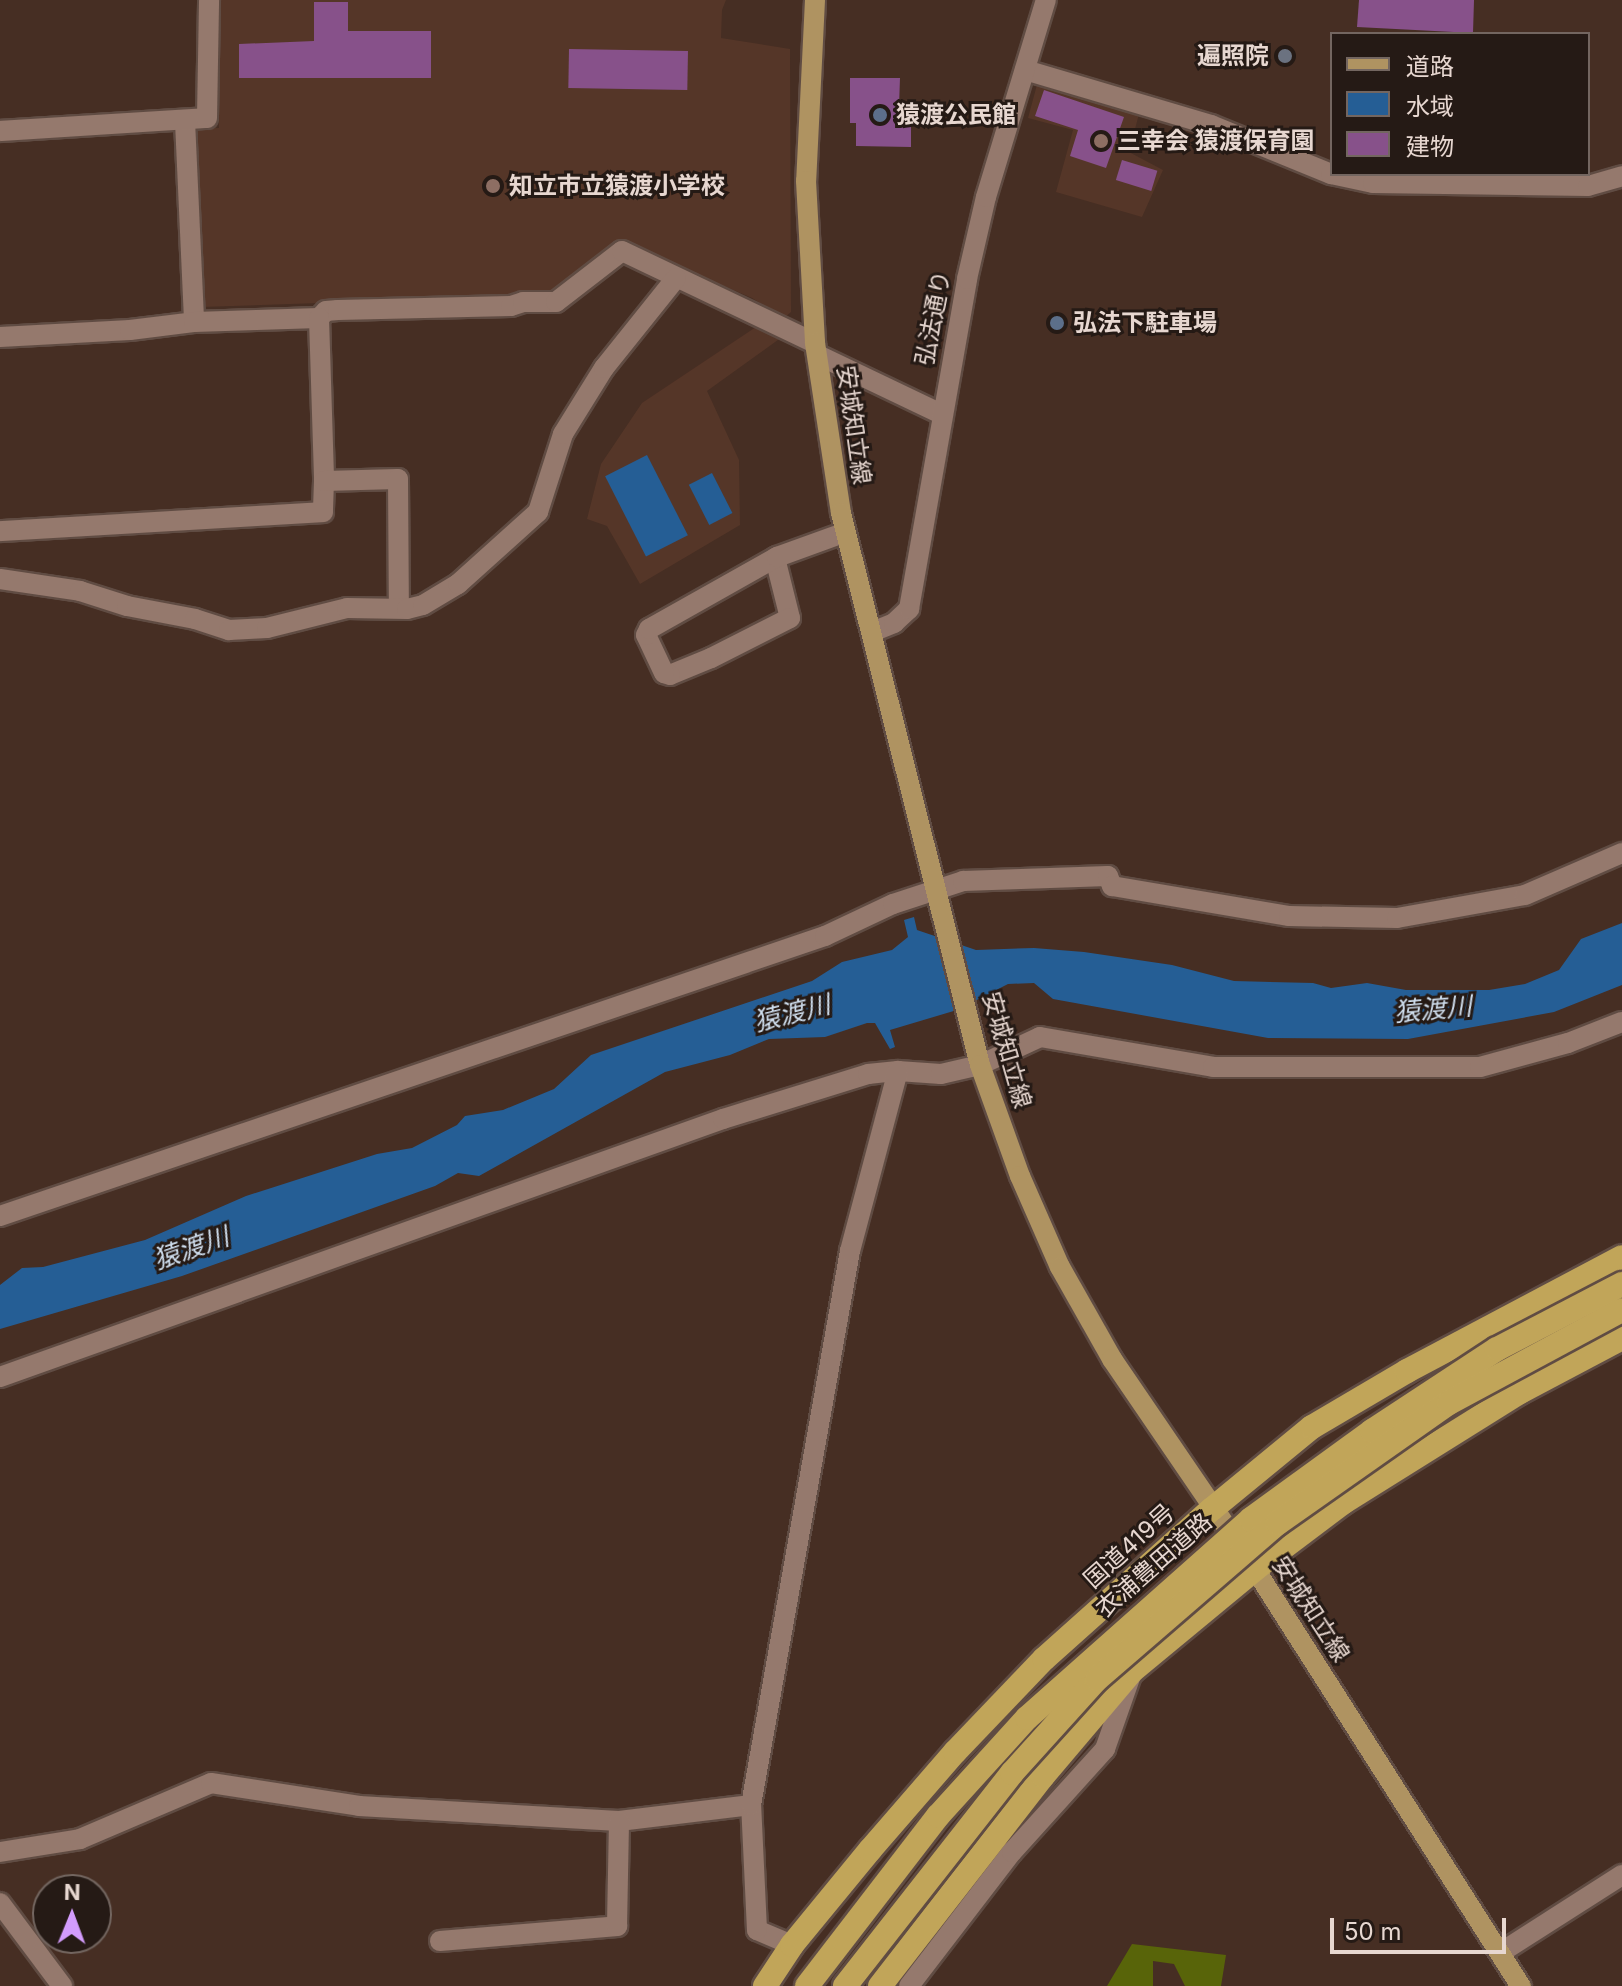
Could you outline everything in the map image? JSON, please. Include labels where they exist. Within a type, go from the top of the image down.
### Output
[{"type":"highway","name":"国道419号","points":[[765,1986],[792,1945],[955,1752],[1044,1659],[1212,1509],[1312,1427],[1407,1371],[1622,1257]]},
{"type":"highway","name":"衣浦豊田道路","points":[[807,1986],[938,1816],[1027,1718],[1228,1539],[1372,1431],[1497,1349],[1622,1284]]},
{"type":"highway","name":"衣浦豊田道路","points":[[845,1986],[1012,1773],[1108,1669],[1278,1523],[1449,1403],[1622,1310]]},
{"type":"highway","points":[[880,1986],[1043,1776],[1133,1670],[1255,1569],[1344,1502],[1520,1392],[1622,1338]]},
{"type":"main road","name":"安城知立線","points":[[815,0],[806,181],[816,349],[846,532],[979,1058],[1020,1176],[1060,1267],[1112,1359],[1255,1569],[1521,1986]]},
{"type":"street","points":[[0,131],[207,118],[209,0]]},
{"type":"street","name":"弘法通り","points":[[872,632],[894,623],[909,609],[941,414],[986,197],[1046,0]]},
{"type":"street","points":[[1025,70],[1211,125],[1330,174]]},
{"type":"street","points":[[185,121],[194,322]]},
{"type":"street","points":[[1340,176],[1373,183],[1588,186],[1622,176]]},
{"type":"street","points":[[0,337],[130,330],[194,322],[319,318],[326,311],[338,310],[556,302],[622,251],[941,414]]},
{"type":"street","points":[[0,579],[80,591],[127,606],[195,619],[229,630],[267,628],[347,608],[407,609],[423,605],[450,590],[538,512],[563,434],[604,368],[676,278]]},
{"type":"street","points":[[0,531],[323,512],[319,318]]},
{"type":"street","points":[[324,481],[398,479],[399,607]]},
{"type":"street","points":[[775,558],[790,618],[711,658],[670,675],[664,673],[646,635],[649,629],[775,558],[846,532]]},
{"type":"street","points":[[0,1216],[825,936],[893,904],[940,900],[963,881],[1108,876],[1112,886],[1289,916],[1397,918],[1525,895],[1622,853]]},
{"type":"street","points":[[0,1377],[723,1119],[868,1074],[898,1071],[941,1074],[1040,1037],[1213,1067],[1480,1067],[1568,1043],[1622,1022]]},
{"type":"street","points":[[792,1945],[757,1930],[751,1805],[850,1251],[898,1071]]},
{"type":"street","points":[[909,1986],[1012,1852],[1105,1749],[1133,1670]]},
{"type":"street","points":[[0,1852],[80,1839],[211,1783],[359,1806],[619,1821],[751,1805]]},
{"type":"street","points":[[440,1941],[617,1926],[619,1821]]},
{"type":"street","points":[[1500,1953],[1622,1875]]},
{"type":"street","points":[[0,1903],[62,1986]]},
{"type":"shaded area","name":"知立市立猿渡小学校","points":[[220,0],[726,0],[722,10],[721,38],[790,49],[791,312],[784,318],[752,298],[624,243],[558,295],[201,307],[192,129],[219,128]]},
{"type":"shaded area","name":"三幸会 猿渡保育園","points":[[1038,81],[1140,110],[1129,152],[1163,170],[1142,217],[1056,192],[1073,130],[1028,118]]},
{"type":"shaded area","points":[[756,327],[782,337],[707,391],[739,460],[740,525],[640,584],[607,526],[587,519],[601,464],[642,403]]},
{"type":"green space","points":[[1132,1944],[1226,1955],[1221,1986],[1185,1986],[1174,1964],[1153,1961],[1153,1986],[1107,1986]]},
{"type":"water","points":[[647,455],[688,535],[646,557],[605,476]]},
{"type":"water","points":[[712,473],[732,513],[709,525],[689,485]]},
{"type":"water","name":"猿渡川","points":[[914,917],[917,930],[976,950],[1034,948],[1084,952],[1172,965],[1234,981],[1313,983],[1331,988],[1367,983],[1406,990],[1489,990],[1525,984],[1559,970],[1581,939],[1622,923],[1622,985],[1554,1012],[1408,1039],[1268,1038],[1053,999],[1034,983],[1008,984],[957,1010],[890,1030],[895,1047],[890,1049],[875,1023],[867,1023],[825,1037],[769,1039],[730,1055],[665,1072],[479,1176],[458,1173],[435,1186],[182,1276],[0,1329],[0,1285],[22,1268],[43,1267],[145,1240],[246,1196],[377,1154],[412,1148],[457,1125],[465,1116],[503,1110],[554,1089],[591,1055],[812,981],[842,962],[892,950],[908,937],[904,920]]},
{"type":"building","points":[[1359,0],[1474,0],[1473,32],[1357,27]]},
{"type":"building","points":[[314,2],[348,2],[348,31],[431,31],[431,78],[239,78],[239,44],[314,41]]},
{"type":"building","points":[[569,49],[688,51],[687,90],[568,88]]},
{"type":"building","name":"猿渡公民館","points":[[850,78],[900,78],[899,107],[911,107],[911,147],[856,146],[856,123],[850,123]]},
{"type":"building","points":[[1044,90],[1124,117],[1106,168],[1070,156],[1078,130],[1035,116]]},
{"type":"building","points":[[1122,160],[1157,171],[1151,191],[1116,180]]},
{"type":"place","name":"遍照院","points":[[1285,56]]},
{"type":"place","name":"猿渡公民館","points":[[880,115]]},
{"type":"place","name":"三幸会 猿渡保育園","points":[[1101,141]]},
{"type":"place","name":"知立市立猿渡小学校","points":[[493,186]]},
{"type":"place","name":"弘法下駐車場","points":[[1057,323]]}]
